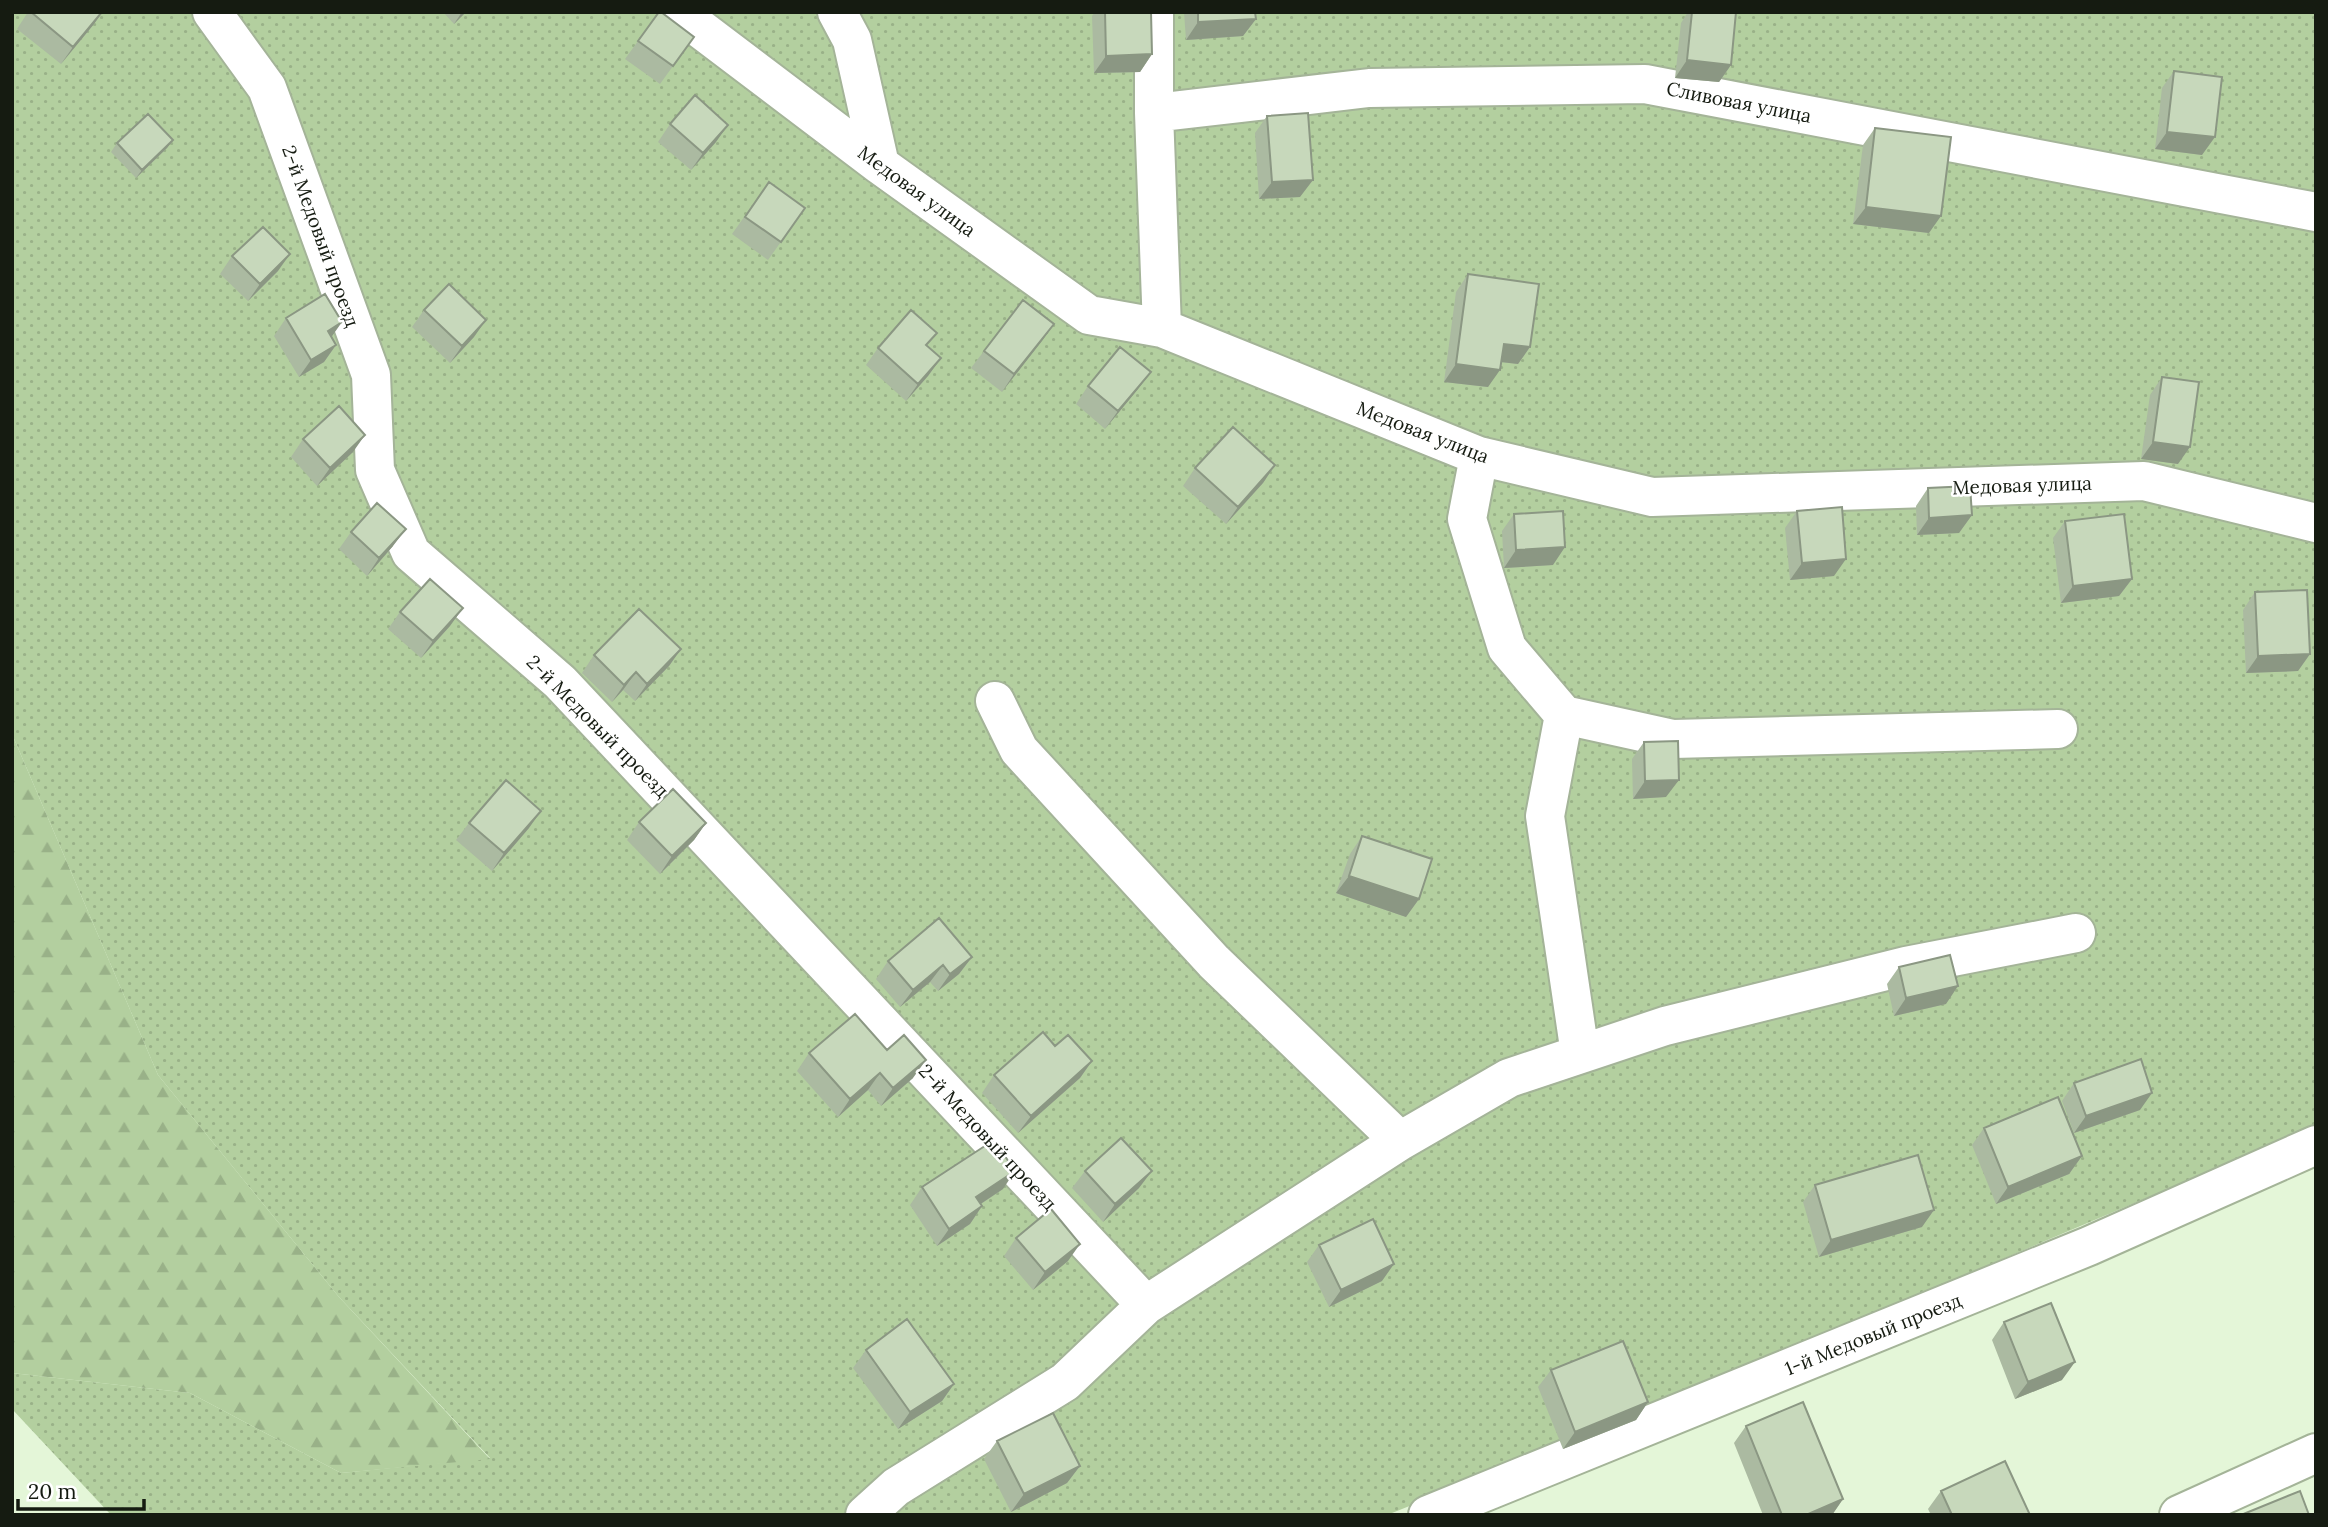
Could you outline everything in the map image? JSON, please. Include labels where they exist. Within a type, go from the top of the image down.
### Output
[{"type":"lane","name":"2-й Медовый проезд","points":[[212,12],[267,88],[371,375],[376,470],[411,553],[560,682],[1146,1305]]},
{"type":"lane","name":"Медовая улица","points":[[678,12],[880,165],[1089,315],[1162,328],[1479,456],[1652,497],[2144,481],[2316,523]]},
{"type":"lane","points":[[837,12],[852,40],[880,165]]},
{"type":"lane","points":[[1154,12],[1154,113],[1162,328]]},
{"type":"lane","name":"Сливовая улица","points":[[1154,113],[1368,88],[1645,84],[2316,212]]},
{"type":"lane","points":[[1479,456],[1467,519],[1507,648],[1564,715],[1673,739],[2058,729]]},
{"type":"lane","points":[[995,701],[1019,750],[1213,962],[1400,1141]]},
{"type":"lane","points":[[1564,715],[1545,816],[1580,1054]]},
{"type":"lane","points":[[865,1515],[896,1487],[1065,1382],[1146,1305],[1400,1141],[1509,1078],[1665,1026],[1906,966],[2076,933]]},
{"type":"lane","name":"1-й Медовый проезд","points":[[1428,1515],[2089,1246],[2316,1145]]},
{"type":"lane","points":[[2179,1515],[2316,1453]]},
{"type":"green space","points":[[12,12],[2316,12],[2316,1126],[1602,1429],[1387,1515],[111,1515],[12,1409],[12,1373],[190,1393],[341,1473],[490,1458],[339,1297],[158,1075],[12,734]]},
{"type":"green space","points":[[12,734],[158,1075],[339,1297],[490,1459],[341,1473],[190,1393],[12,1373]]},
{"type":"building","points":[[31,12],[102,12],[73,47]]},
{"type":"building","points":[[659,12],[694,37],[673,66],[638,41]]},
{"type":"building","points":[[1105,12],[1151,12],[1152,54],[1106,56]]},
{"type":"building","points":[[1198,12],[1255,12],[1256,19],[1198,22]]},
{"type":"building","points":[[1692,12],[1736,12],[1731,65],[1687,60]]},
{"type":"building","points":[[2174,71],[2222,77],[2215,137],[2167,132]]},
{"type":"building","points":[[695,95],[728,125],[703,153],[670,124]]},
{"type":"building","points":[[1308,113],[1313,180],[1272,182],[1267,116]]},
{"type":"building","points":[[148,114],[173,140],[142,170],[117,143]]},
{"type":"building","points":[[1875,128],[1951,137],[1941,216],[1866,207]]},
{"type":"building","points":[[769,182],[805,208],[781,242],[745,217]]},
{"type":"building","points":[[263,227],[290,254],[260,284],[232,256]]},
{"type":"building","points":[[1468,274],[1539,284],[1530,347],[1504,344],[1500,370],[1456,364]]},
{"type":"building","points":[[449,284],[486,320],[462,346],[424,310]]},
{"type":"building","points":[[325,294],[342,322],[328,331],[336,345],[311,360],[286,318]]},
{"type":"building","points":[[1023,300],[1054,324],[1014,374],[984,351]]},
{"type":"building","points":[[911,310],[937,333],[926,345],[941,358],[918,384],[878,348]]},
{"type":"building","points":[[1120,347],[1151,372],[1118,411],[1088,386]]},
{"type":"building","points":[[2162,377],[2199,382],[2190,447],[2153,442]]},
{"type":"building","points":[[339,406],[365,435],[330,468],[303,439]]},
{"type":"building","points":[[1233,427],[1275,465],[1238,507],[1195,468]]},
{"type":"building","points":[[1970,486],[1972,515],[1929,518],[1928,488]]},
{"type":"building","points":[[377,503],[406,529],[379,558],[351,532]]},
{"type":"building","points":[[1842,507],[1846,559],[1802,563],[1797,511]]},
{"type":"building","points":[[1563,511],[1565,547],[1516,550],[1514,514]]},
{"type":"building","points":[[2124,514],[2132,579],[2073,586],[2065,521]]},
{"type":"building","points":[[430,579],[463,608],[433,641],[400,612]]},
{"type":"building","points":[[2307,590],[2310,654],[2258,656],[2255,592]]},
{"type":"building","points":[[639,609],[681,649],[647,684],[636,672],[624,685],[594,655]]},
{"type":"building","points":[[1678,741],[1679,780],[1645,781],[1644,742]]},
{"type":"building","points":[[506,780],[541,811],[504,853],[469,823]]},
{"type":"building","points":[[673,789],[706,823],[672,856],[639,822]]},
{"type":"building","points":[[1362,836],[1432,859],[1419,899],[1349,876]]},
{"type":"building","points":[[939,918],[972,957],[950,974],[943,965],[913,990],[888,961]]},
{"type":"building","points":[[1950,955],[1958,986],[1906,998],[1899,967]]},
{"type":"building","points":[[855,1014],[887,1050],[904,1035],[926,1060],[893,1088],[880,1073],[850,1099],[809,1053]]},
{"type":"building","points":[[1043,1032],[1055,1046],[1068,1035],[1092,1061],[1031,1116],[994,1075]]},
{"type":"building","points":[[2141,1059],[2152,1093],[2086,1116],[2074,1083]]},
{"type":"building","points":[[2058,1097],[2082,1156],[2008,1187],[1984,1128]]},
{"type":"building","points":[[1121,1138],[1152,1171],[1115,1204],[1085,1171]]},
{"type":"building","points":[[994,1140],[1015,1171],[976,1197],[982,1206],[949,1229],[922,1187]]},
{"type":"building","points":[[1918,1155],[1934,1210],[1831,1240],[1815,1185]]},
{"type":"building","points":[[1051,1209],[1080,1244],[1045,1272],[1016,1238]]},
{"type":"building","points":[[1373,1219],[1394,1264],[1341,1290],[1319,1245]]},
{"type":"building","points":[[2051,1303],[2075,1362],[2028,1382],[2004,1322]]},
{"type":"building","points":[[907,1319],[954,1384],[910,1412],[866,1350]]},
{"type":"building","points":[[1623,1341],[1648,1402],[1575,1432],[1551,1370]]},
{"type":"building","points":[[1803,1402],[1843,1499],[1806,1515],[1782,1515],[1746,1426]]},
{"type":"building","points":[[1053,1413],[1080,1466],[1024,1494],[997,1441]]},
{"type":"building","points":[[2005,1461],[2030,1515],[1952,1515],[1941,1491]]},
{"type":"building","points":[[2300,1491],[2309,1515],[2241,1515]]}]
